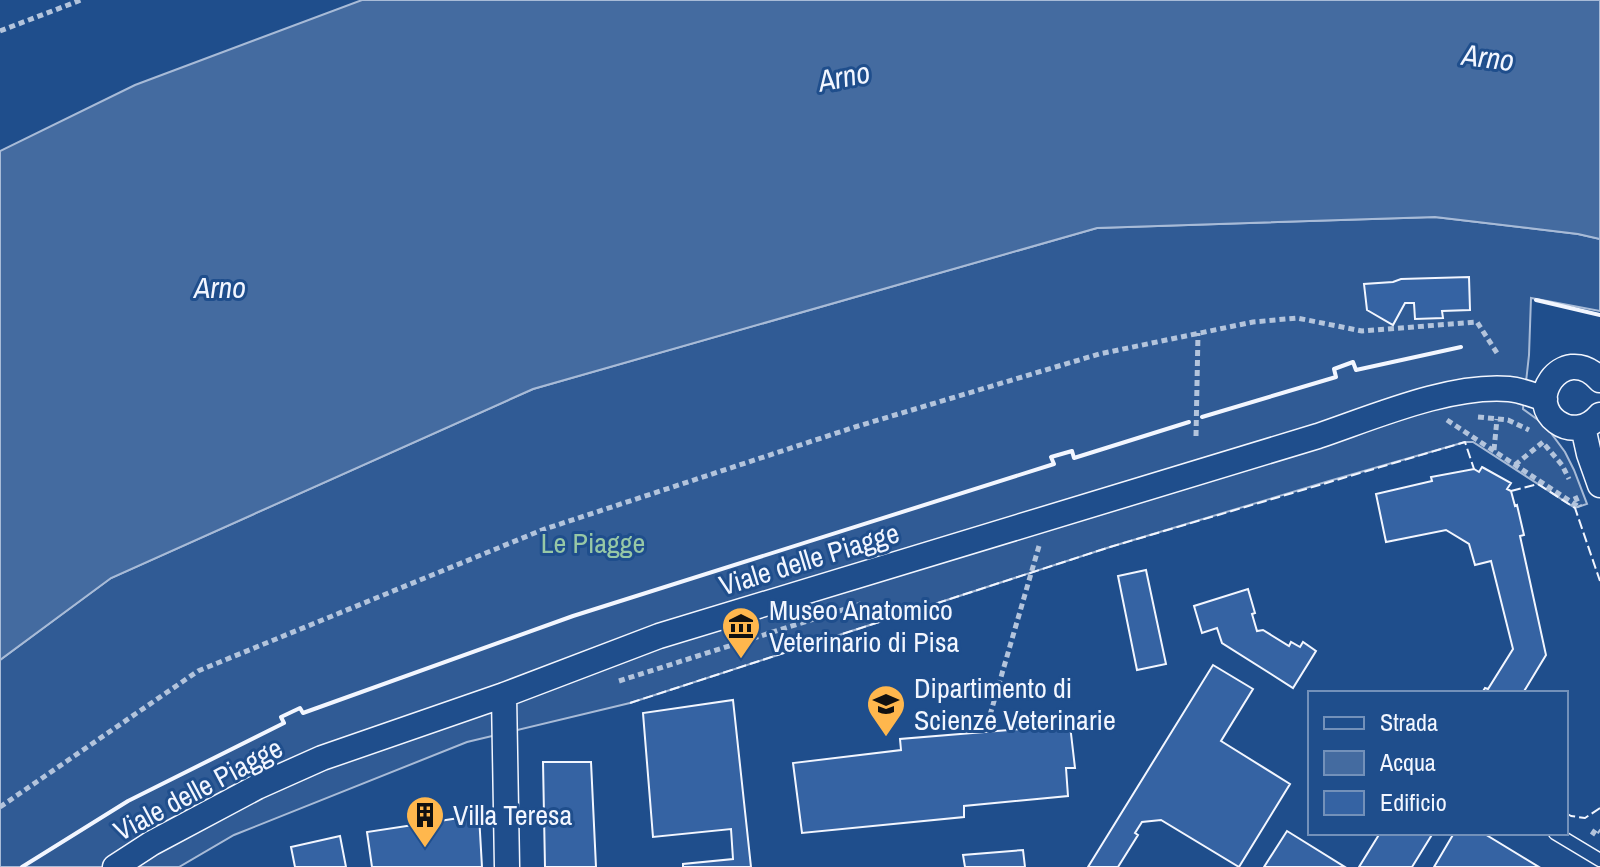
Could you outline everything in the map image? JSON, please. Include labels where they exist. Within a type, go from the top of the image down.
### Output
[{"type":"street","points":[[1600,380],[1580,367],[1562,370],[1549,382],[1545,399],[1550,416],[1565,427],[1592,421],[1589,454],[1600,485]]},
{"type":"street","name":"Viale delle Piagge","points":[[115,867],[152,843],[270,781],[322,758],[504,695],[659,636],[1444,396],[1466,391],[1511,389],[1545,399]]},
{"type":"street","points":[[504,695],[507,867]]},
{"type":"lane","points":[[1558,835],[1600,860]]},
{"type":"path","points":[[0,31],[81,0]]},
{"type":"path","points":[[0,807],[198,671],[542,530],[855,427],[1099,354],[1253,322],[1297,318],[1362,331],[1477,322],[1497,353]]},
{"type":"path","points":[[1196,436],[1198,333]]},
{"type":"path","points":[[1460,417],[1444,418],[1580,507],[1562,465],[1543,442],[1526,428],[1508,420],[1471,417]]},
{"type":"path","points":[[1494,451],[1497,419]]},
{"type":"path","points":[[1515,465],[1543,442]]},
{"type":"path","points":[[990,715],[1048,518]]},
{"type":"path","points":[[1024,552],[1053,542]]},
{"type":"path","points":[[608,684],[875,599]]},
{"type":"shaded area","name":"Le Piagge","points":[[1435,217],[1600,239],[1600,311],[1531,298],[1523,409],[1545,425],[1565,452],[1587,504],[1575,508],[1473,442],[1465,442],[1110,547],[630,703],[467,742],[234,835],[179,867],[0,867],[0,660],[111,578],[533,389],[1097,228]]},
{"type":"water","name":"Arno","points":[[362,0],[1600,0],[1600,239],[1435,217],[1097,228],[533,389],[111,578],[0,660],[0,151],[135,85]]},
{"type":"building","points":[[1469,277],[1470,310],[1442,311],[1443,318],[1415,319],[1414,303],[1405,303],[1393,325],[1367,310],[1364,284],[1401,279]]},
{"type":"building","points":[[1482,467],[1511,483],[1507,489],[1517,505],[1524,535],[1520,536],[1546,655],[1524,691],[1483,691],[1488,689],[1513,649],[1491,561],[1475,565],[1469,544],[1446,530],[1386,542],[1376,494],[1432,481],[1431,477],[1474,469],[1479,472]]},
{"type":"building","points":[[1146,570],[1166,664],[1137,670],[1118,576]]},
{"type":"building","points":[[1248,589],[1257,631],[1263,630],[1289,646],[1291,642],[1300,647],[1303,642],[1316,651],[1293,688],[1222,643],[1217,628],[1202,633],[1194,606]]},
{"type":"building","points":[[1213,665],[1253,689],[1221,741],[1290,784],[1239,867],[1161,820],[1142,822],[1135,833],[1138,835],[1118,867],[1088,867]]},
{"type":"building","points":[[733,700],[751,867],[683,867],[683,864],[733,859],[731,829],[653,837],[643,713]]},
{"type":"building","points":[[1070,725],[1075,768],[1066,768],[1068,796],[964,806],[964,817],[802,833],[793,763],[901,750],[900,739]]},
{"type":"building","points":[[543,762],[591,762],[596,867],[545,867]]},
{"type":"building","name":"Villa Teresa","points":[[479,815],[482,867],[372,867],[367,832]]},
{"type":"building","points":[[1287,831],[1345,867],[1264,867]]},
{"type":"building","points":[[1379,835],[1432,835],[1412,867],[1359,867]]},
{"type":"building","points":[[1453,835],[1486,835],[1539,867],[1434,867]]},
{"type":"building","points":[[340,836],[346,867],[295,867],[291,847]]},
{"type":"building","points":[[1023,850],[1025,867],[965,867],[963,855]]},
{"type":"fence","points":[[630,703],[1110,547],[1465,442],[1474,469]]},
{"type":"fence","points":[[1511,491],[1538,484],[1575,508],[1600,581]]},
{"type":"fence","points":[[1568,814],[1585,818],[1600,808]]},
{"type":"wall","points":[[1536,300],[1600,315]]},
{"type":"wall","points":[[1202,417],[1336,377],[1334,369],[1353,362],[1356,370],[1461,347]]},
{"type":"wall","points":[[22,867],[128,801],[284,723],[281,717],[300,708],[303,713],[573,616],[1054,464],[1051,457],[1072,451],[1074,458],[1189,422]]},
{"type":"place","name":"Museo Anatomico Veterinario di Pisa","points":[[741,660]]},
{"type":"place","name":"Dipartimento di Scienze Veterinarie","points":[[886,738]]},
{"type":"place","name":"Villa Teresa","points":[[425,849]]}]
